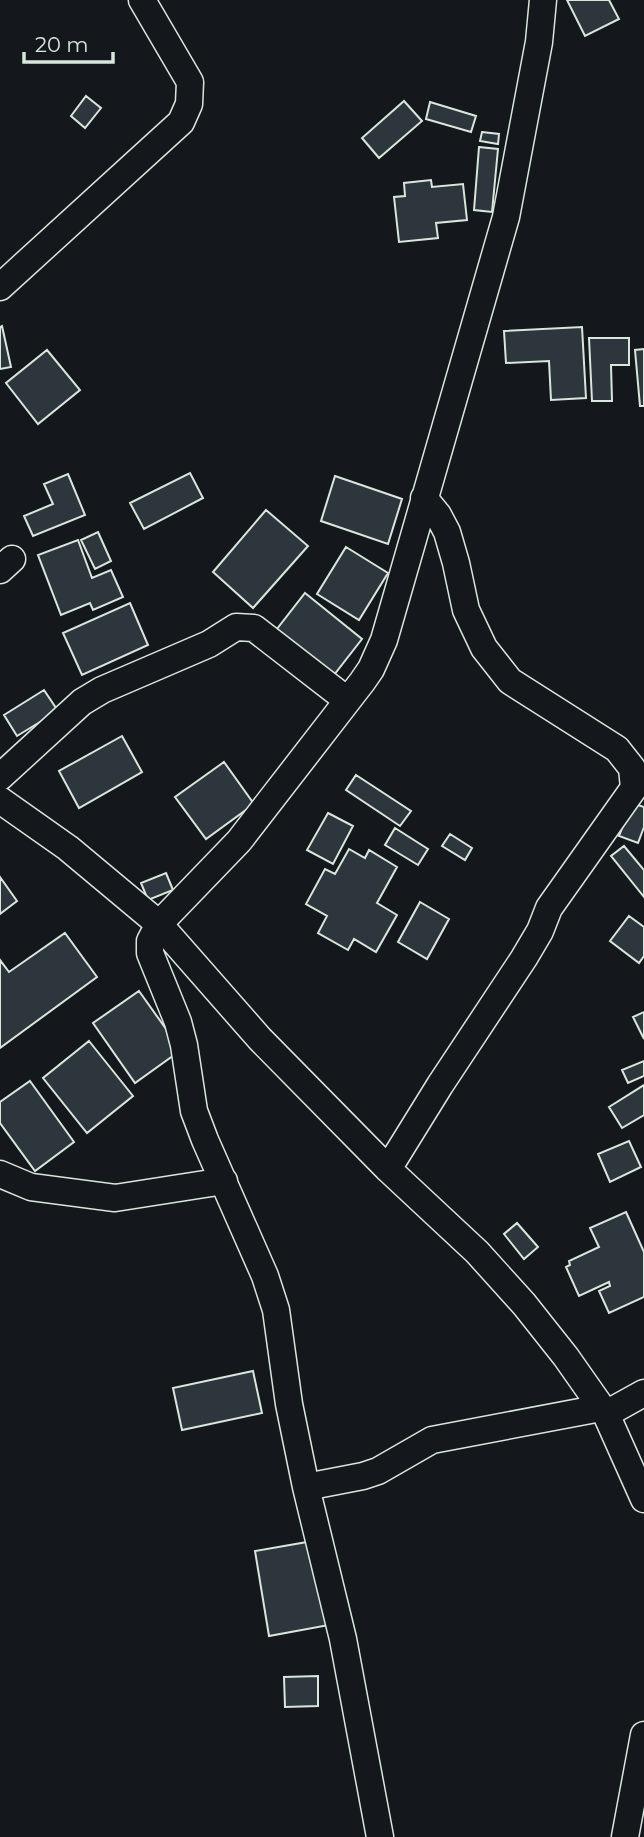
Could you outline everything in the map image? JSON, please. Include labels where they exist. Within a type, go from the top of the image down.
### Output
[{"type":"street","points":[[0,287],[181,122],[189,104],[190,82],[142,0]]},
{"type":"street","points":[[380,1837],[343,1639],[289,1404],[276,1310],[265,1276],[194,1111],[184,1045],[178,1022],[150,953],[150,941],[159,924],[239,841],[371,669],[384,640],[506,217],[530,94],[543,0]]},
{"type":"street","points":[[388,1170],[440,1084],[524,958],[540,931],[549,908],[634,788],[632,768],[617,749],[510,681],[484,648],[466,610],[447,532],[438,514],[424,498]]},
{"type":"street","points":[[0,777],[82,702],[119,682],[209,644],[236,627],[254,628],[347,700]]},
{"type":"street","points":[[0,800],[68,848],[159,924],[260,1039],[388,1170],[477,1252],[524,1304],[566,1357],[603,1411],[644,1499]]},
{"type":"street","points":[[0,1174],[31,1187],[115,1198],[224,1181]]},
{"type":"street","points":[[306,1487],[378,1471],[432,1440],[603,1411],[644,1393]]},
{"type":"street","points":[[625,1837],[644,1735]]},
{"type":"building","points":[[567,0],[609,0],[619,19],[585,36]]},
{"type":"building","points":[[86,96],[101,108],[85,128],[71,116]]},
{"type":"building","points":[[404,101],[422,121],[379,158],[362,138]]},
{"type":"building","points":[[430,102],[476,116],[471,132],[426,119]]},
{"type":"building","points":[[482,132],[499,134],[498,144],[480,141]]},
{"type":"building","points":[[479,147],[498,149],[492,212],[474,210]]},
{"type":"building","points":[[431,180],[432,187],[463,184],[467,220],[436,223],[438,238],[399,242],[394,197],[405,196],[404,183]]},
{"type":"building","points":[[2,326],[11,367],[0,369],[0,327]]},
{"type":"building","points":[[582,327],[586,398],[551,400],[549,361],[506,363],[504,331]]},
{"type":"building","points":[[589,338],[629,338],[629,365],[611,365],[612,401],[592,401]]},
{"type":"building","points":[[644,349],[644,406],[640,406],[635,350]]},
{"type":"building","points":[[47,350],[80,390],[38,424],[6,383]]},
{"type":"building","points":[[190,473],[203,498],[144,529],[130,503]]},
{"type":"building","points":[[68,474],[85,515],[33,536],[24,516],[53,504],[44,484]]},
{"type":"building","points":[[335,476],[402,499],[388,544],[321,521]]},
{"type":"building","points":[[266,510],[308,546],[253,608],[213,572]]},
{"type":"building","points":[[98,532],[111,561],[95,569],[81,540]]},
{"type":"building","points":[[78,540],[92,578],[111,570],[123,597],[93,610],[90,603],[61,615],[38,555]]},
{"type":"building","points":[[346,547],[388,573],[359,620],[317,594]]},
{"type":"building","points":[[305,593],[362,639],[330,680],[273,634]]},
{"type":"building","points":[[130,603],[148,645],[82,675],[63,633]]},
{"type":"building","points":[[44,690],[58,711],[17,736],[4,715]]},
{"type":"building","points":[[122,736],[142,772],[79,808],[59,771]]},
{"type":"building","points":[[224,762],[254,804],[206,839],[175,797]]},
{"type":"building","points":[[356,775],[411,811],[400,826],[346,790]]},
{"type":"building","points":[[632,803],[644,807],[644,827],[638,843],[619,836]]},
{"type":"building","points":[[328,813],[353,826],[333,864],[307,850]]},
{"type":"building","points":[[395,828],[428,849],[418,865],[385,845]]},
{"type":"building","points":[[450,834],[472,848],[465,860],[442,846]]},
{"type":"building","points":[[624,846],[644,870],[644,897],[611,856]]},
{"type":"building","points":[[349,849],[365,858],[369,850],[397,867],[377,903],[397,915],[376,952],[354,939],[348,950],[318,933],[327,916],[306,904],[325,869],[335,874]]},
{"type":"building","points":[[166,873],[173,890],[148,900],[141,883]]},
{"type":"building","points":[[0,877],[17,901],[0,914]]},
{"type":"building","points":[[420,902],[449,919],[427,959],[398,942]]},
{"type":"building","points":[[629,916],[644,927],[644,956],[639,963],[610,941]]},
{"type":"building","points":[[65,933],[97,977],[0,1048],[0,960],[9,972]]},
{"type":"building","points":[[139,991],[181,1050],[135,1083],[93,1023]]},
{"type":"building","points":[[644,1012],[644,1039],[633,1017]]},
{"type":"building","points":[[89,1041],[133,1096],[87,1133],[43,1078]]},
{"type":"building","points":[[644,1061],[644,1076],[628,1083],[622,1070]]},
{"type":"building","points":[[30,1081],[74,1142],[35,1171],[0,1123],[0,1102]]},
{"type":"building","points":[[644,1085],[644,1115],[622,1128],[609,1107]]},
{"type":"building","points":[[629,1141],[641,1167],[610,1182],[598,1154]]},
{"type":"building","points":[[626,1212],[644,1252],[644,1297],[609,1313],[599,1291],[610,1286],[609,1282],[579,1296],[566,1267],[570,1265],[569,1261],[599,1247],[590,1228]]},
{"type":"building","points":[[517,1223],[538,1247],[524,1259],[504,1234]]},
{"type":"building","points":[[253,1371],[262,1413],[182,1430],[173,1388]]},
{"type":"building","points":[[313,1541],[329,1625],[269,1636],[255,1551]]},
{"type":"building","points":[[318,1676],[318,1706],[285,1707],[284,1677]]}]
